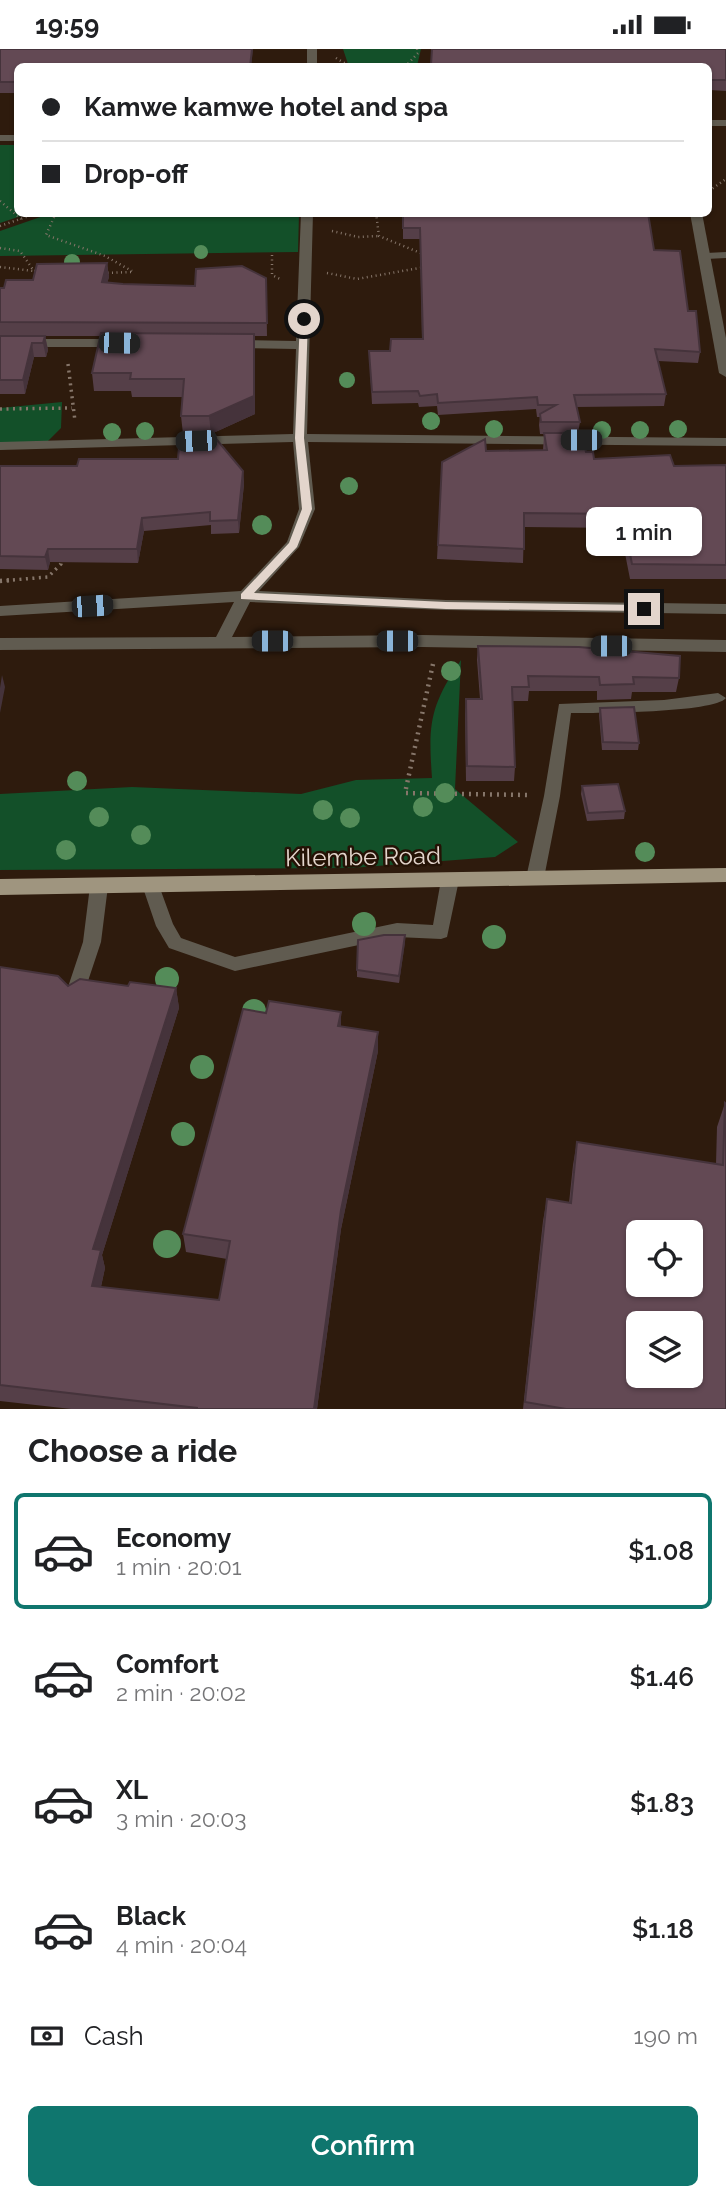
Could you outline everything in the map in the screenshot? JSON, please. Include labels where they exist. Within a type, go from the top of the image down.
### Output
[{"type":"main road","name":"Kilembe Road","points":[[0,887],[726,875]]},
{"type":"street","points":[[222,641],[245,596],[294,544],[307,509],[300,438],[307,217]]},
{"type":"street","points":[[697,217],[726,373]]},
{"type":"street","points":[[0,343],[136,343]]},
{"type":"street","points":[[220,344],[303,345]]},
{"type":"street","points":[[0,446],[300,438],[726,442]]},
{"type":"street","points":[[0,611],[245,596],[472,606],[726,609]]},
{"type":"street","points":[[0,644],[422,641],[536,645],[726,646]]},
{"type":"lane","points":[[706,256],[726,255]]},
{"type":"lane","points":[[535,878],[552,796],[564,708],[664,705],[718,698]]},
{"type":"lane","points":[[151,885],[165,926],[175,943],[235,964],[397,930],[441,932],[450,880]]},
{"type":"lane","points":[[74,996],[92,942],[99,886]]},
{"type":"path","points":[[409,63],[418,53],[418,49]]},
{"type":"path","points":[[0,201],[14,213]]},
{"type":"path","points":[[0,226],[27,217]]},
{"type":"path","points":[[54,217],[46,235],[78,249],[124,262],[133,272],[95,273]]},
{"type":"path","points":[[377,217],[379,236]]},
{"type":"path","points":[[306,235],[333,231],[358,237],[379,236],[424,254]]},
{"type":"path","points":[[0,248],[20,251],[34,274]]},
{"type":"path","points":[[306,269],[357,279],[434,265]]},
{"type":"path","points":[[0,267],[34,274],[44,272]]},
{"type":"path","points":[[66,342],[75,425],[66,445]]},
{"type":"path","points":[[0,409],[72,408]]},
{"type":"path","points":[[0,581],[48,577],[61,564],[64,551]]},
{"type":"path","points":[[422,641],[436,652],[405,793],[552,796]]},
{"type":"green space","points":[[343,49],[421,49],[418,63],[348,63]]},
{"type":"green space","points":[[0,145],[14,145],[14,217],[18,217],[0,223]]},
{"type":"green space","points":[[40,217],[299,217],[298,252],[0,256],[0,231]]},
{"type":"green space","points":[[62,402],[61,428],[46,443],[0,450],[0,408]]},
{"type":"green space","points":[[461,660],[455,789],[518,842],[495,857],[351,868],[0,870],[0,794],[132,787],[301,794],[356,780],[432,778],[430,743],[433,716],[443,690]]},
{"type":"building","points":[[0,49],[252,49],[250,63],[14,63],[14,82],[0,82]]},
{"type":"building","points":[[432,49],[726,49],[726,80],[712,80],[712,63],[431,63]]},
{"type":"building","points":[[403,217],[649,217],[654,250],[680,251],[688,311],[696,311],[700,352],[655,349],[666,394],[574,395],[580,422],[541,422],[540,414],[556,405],[538,405],[537,397],[438,403],[437,394],[420,396],[418,391],[372,392],[369,351],[390,351],[391,339],[423,339],[420,228],[403,228]]},
{"type":"building","points":[[107,263],[102,282],[195,286],[196,269],[242,266],[266,278],[267,323],[0,322],[0,288],[4,288],[6,280],[33,280],[37,264]]},
{"type":"building","points":[[101,333],[254,334],[254,396],[209,416],[181,416],[184,379],[130,379],[131,373],[92,373]]},
{"type":"building","points":[[0,336],[45,336],[43,343],[32,343],[23,380],[0,380]]},
{"type":"building","points":[[544,433],[582,433],[586,452],[593,452],[594,459],[670,455],[674,466],[726,465],[726,565],[632,564],[622,514],[524,513],[524,549],[438,545],[442,462],[485,439],[486,451],[547,450]]},
{"type":"building","points":[[212,434],[243,471],[238,520],[210,521],[210,512],[142,518],[137,549],[48,549],[45,557],[0,556],[0,466],[77,466],[79,459],[178,459],[180,435]]},
{"type":"building","points":[[478,646],[579,647],[680,656],[679,678],[633,677],[634,684],[600,685],[599,677],[528,676],[529,687],[512,687],[515,767],[467,766],[466,699],[482,699]]},
{"type":"building","points":[[634,707],[639,743],[603,742],[600,708]]},
{"type":"building","points":[[618,784],[625,811],[588,813],[582,786]]},
{"type":"building","points":[[384,935],[405,935],[399,976],[357,970],[358,940]]},
{"type":"building","points":[[0,967],[58,976],[68,986],[80,979],[128,986],[130,982],[176,988],[93,1249],[101,1250],[92,1286],[219,1300],[230,1241],[183,1234],[243,1009],[266,1013],[269,1001],[341,1012],[338,1026],[378,1032],[341,1210],[314,1409],[197,1409],[0,1385]]},
{"type":"building","points":[[726,1104],[726,1409],[566,1409],[525,1402],[547,1199],[571,1203],[577,1142],[723,1165]]},
{"type":"route","points":[[304,319],[300,438],[307,509],[294,544],[245,596],[446,605],[644,609]]}]
